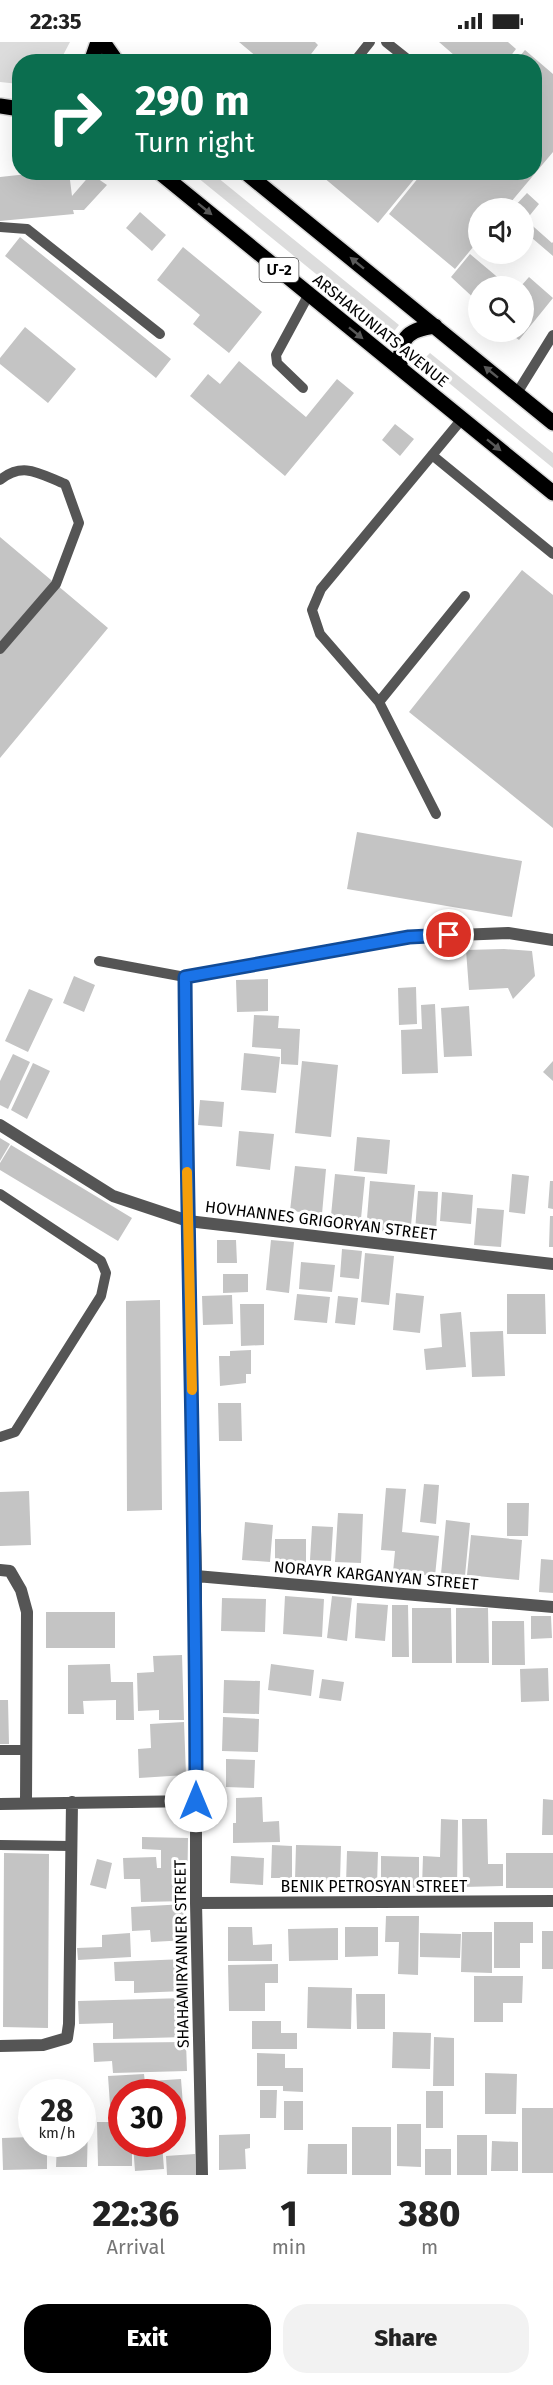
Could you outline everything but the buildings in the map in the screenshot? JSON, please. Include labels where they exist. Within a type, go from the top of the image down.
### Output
[{"type":"main road","name":"ARSHAKUNIATS AVENUE","points":[[169,180],[553,493]]},
{"type":"main road","points":[[261,180],[553,423]]},
{"type":"main road","points":[[400,368],[400,352],[405,337],[417,329],[435,326]]},
{"type":"street","points":[[185,977],[409,937],[508,933],[553,940]]},
{"type":"street","name":"SHAHAMIRYANNER STREET","points":[[185,977],[196,1576],[196,1904],[202,2175]]},
{"type":"street","name":"HOVHANNES GRIGORYAN STREET","points":[[0,1125],[113,1196],[188,1221],[553,1264]]},
{"type":"street","points":[[0,1570],[10,1571],[21,1590],[27,1612],[26,1803]]},
{"type":"street","name":"NORAYR KARGANYAN STREET","points":[[196,1576],[553,1607]]},
{"type":"street","points":[[0,1804],[196,1801]]},
{"type":"street","points":[[0,2046],[43,2045],[67,2038],[72,1802]]},
{"type":"street","name":"BENIK PETROSYAN STREET","points":[[196,1904],[553,1901]]},
{"type":"lane","points":[[360,54],[370,42]]},
{"type":"lane","points":[[386,42],[401,54]]},
{"type":"lane","points":[[0,226],[27,229],[160,334]]},
{"type":"lane","points":[[303,388],[277,363],[276,355],[309,294]]},
{"type":"lane","points":[[517,393],[553,334]]},
{"type":"lane","points":[[436,814],[379,702],[320,634],[312,610],[321,590],[462,419]]},
{"type":"lane","points":[[432,455],[553,554]]},
{"type":"lane","points":[[0,480],[8,473],[25,468],[65,484],[79,524],[56,584],[0,649]]},
{"type":"lane","points":[[379,702],[465,596]]},
{"type":"lane","points":[[99,961],[185,977]]},
{"type":"lane","points":[[0,1194],[101,1261],[106,1273],[101,1296],[15,1432],[0,1437]]},
{"type":"lane","points":[[0,1750],[25,1750]]},
{"type":"lane","points":[[0,1845],[71,1846]]},
{"type":"shaded area","points":[[0,42],[70,42],[64,54],[12,54],[12,83],[0,82]]},
{"type":"shaded area","points":[[201,180],[221,180],[399,325],[391,335]]},
{"type":"shaded area","points":[[430,353],[553,453],[553,468],[422,361]]},
{"type":"slow traffic","points":[[187,1172],[192,1390]]},
{"type":"route","points":[[196,1801],[196,1576],[185,977],[409,937],[449,935]]}]
